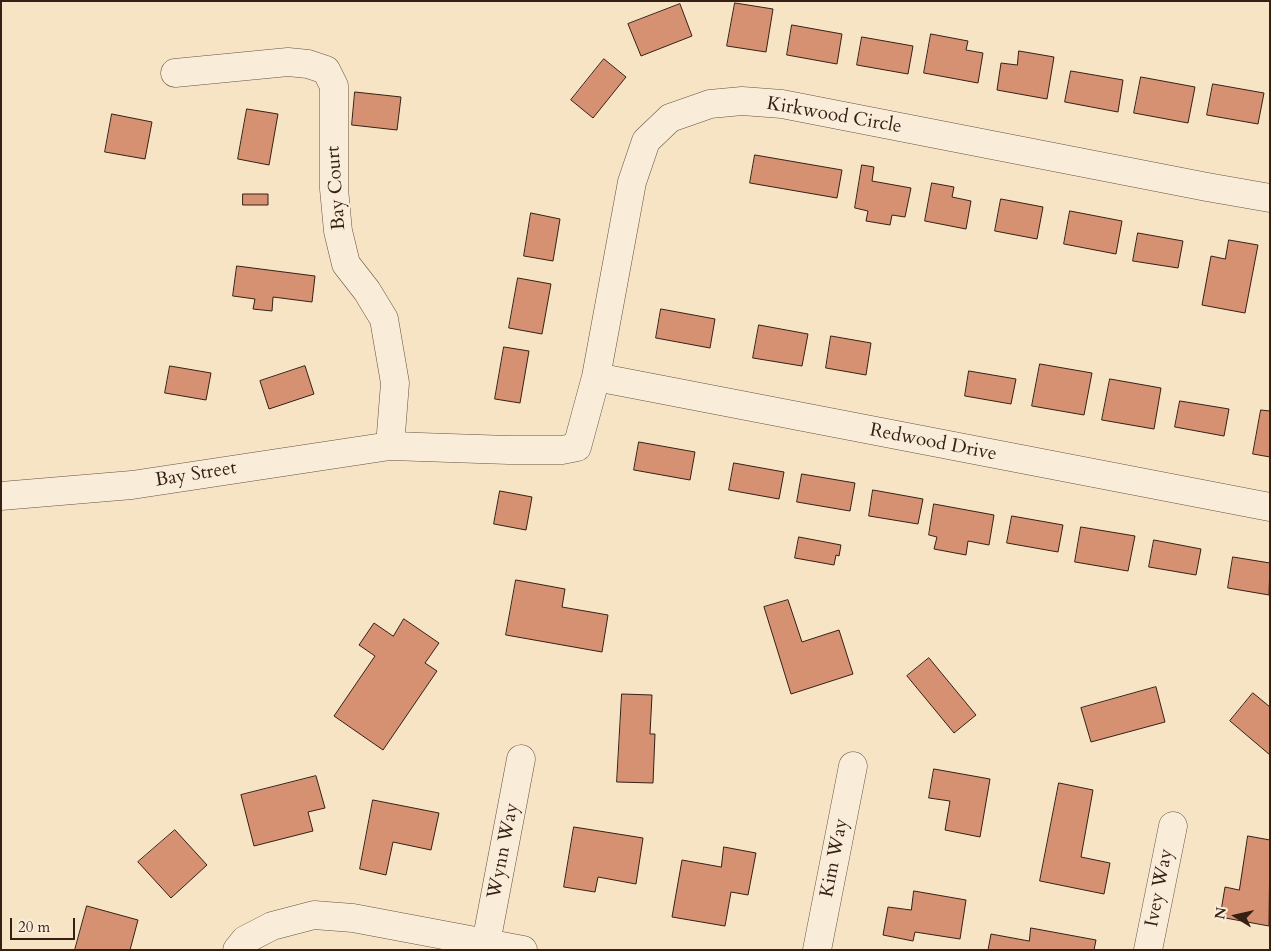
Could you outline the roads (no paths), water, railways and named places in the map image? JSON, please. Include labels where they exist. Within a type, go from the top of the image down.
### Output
[{"type":"street","name":"Bay Court","points":[[176,73],[288,62],[308,64],[326,70],[334,86],[334,189],[338,231],[346,264],[367,291],[384,319],[395,383],[390,446]]},
{"type":"street","name":"Kirkwood Circle","points":[[390,446],[526,450],[577,448],[596,377],[632,182],[646,141],[670,118],[710,104],[742,102],[782,104],[1270,198]]},
{"type":"street","name":"Redwood Drive","points":[[596,377],[1270,507]]},
{"type":"street","name":"Bay Street","points":[[1,496],[132,485],[390,446]]},
{"type":"street","name":"Wynn Way","points":[[486,943],[521,759]]},
{"type":"street","name":"Kim Way","points":[[817,950],[853,766]]},
{"type":"street","name":"Ivey Way","points":[[1148,950],[1173,826]]},
{"type":"street","points":[[237,950],[245,940],[272,926],[314,915],[352,918],[523,950]]}]
